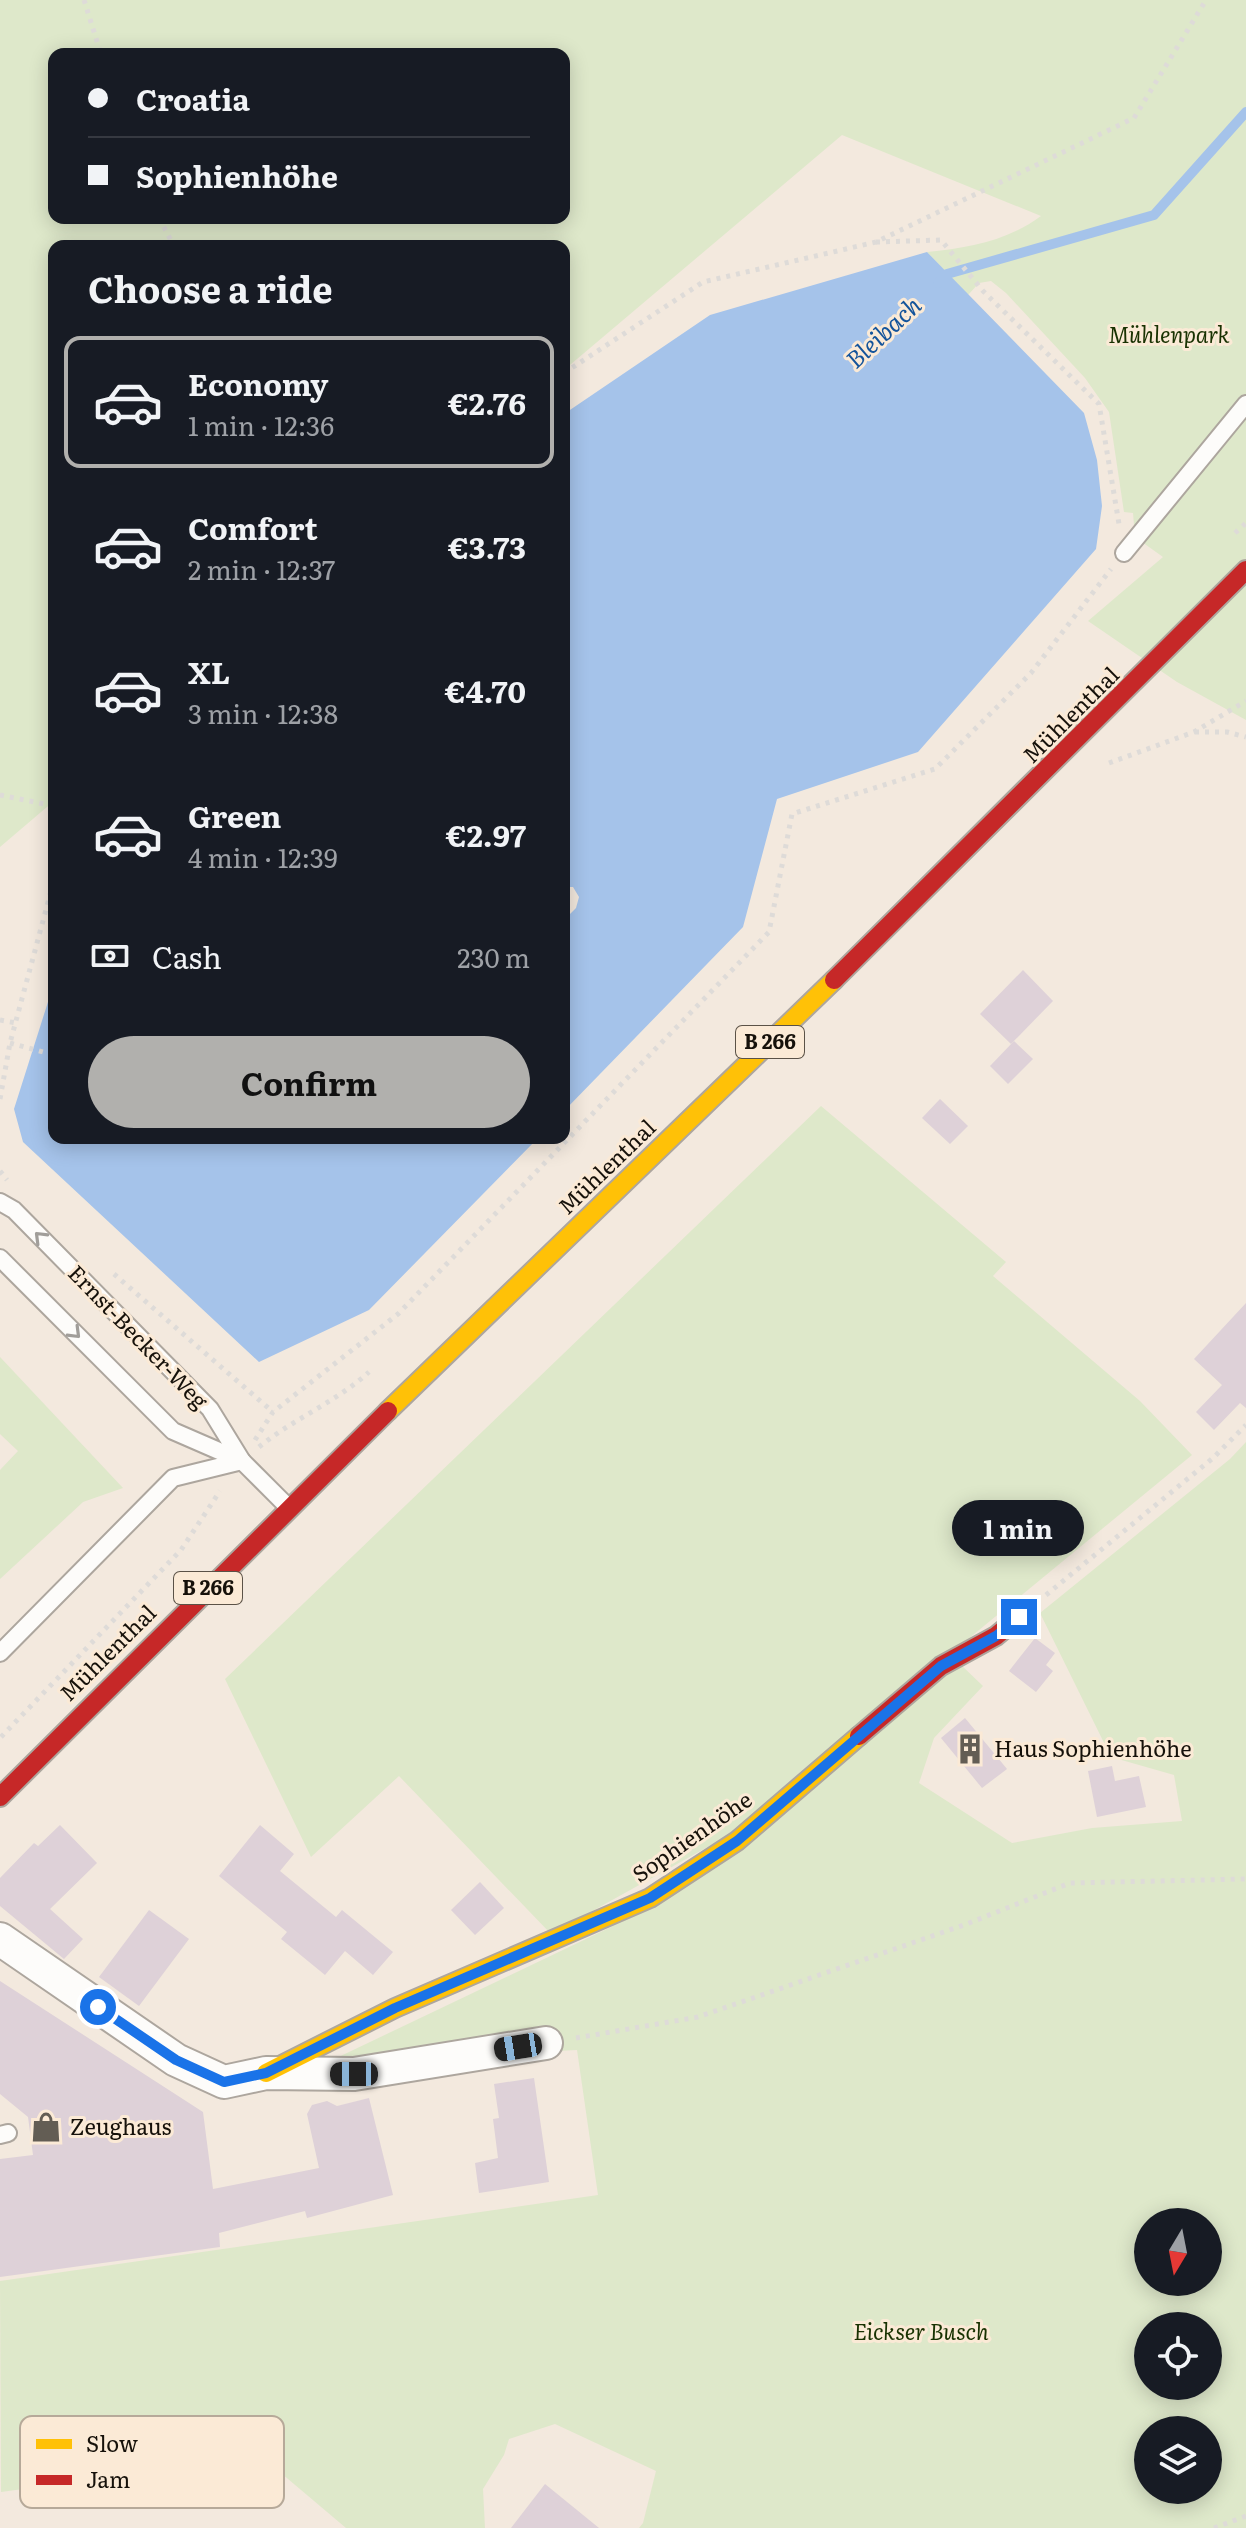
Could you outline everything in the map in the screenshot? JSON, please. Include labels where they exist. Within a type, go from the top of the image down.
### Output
[{"type":"main road","name":"Mühlenthal","points":[[0,1797],[289,1508],[1073,748],[1246,570]]},
{"type":"main road","name":"Sophienhöhe","points":[[266,2073],[395,2008],[650,1898],[737,1841],[941,1666],[996,1636],[1019,1617]]},
{"type":"street","points":[[0,1939],[176,2060],[224,2082],[266,2073],[354,2074],[546,2043]]},
{"type":"lane","points":[[1124,553],[1246,404]]},
{"type":"lane","name":"Ernst-Becker-Weg","points":[[0,1202],[14,1210],[210,1409],[242,1461]]},
{"type":"lane","name":"Ernst-Becker-Weg","points":[[0,1258],[173,1431],[242,1461]]},
{"type":"lane","points":[[0,1653],[173,1478],[242,1461],[289,1508]]},
{"type":"path","points":[[84,0],[99,48]]},
{"type":"path","points":[[876,242],[1134,118],[1206,0]]},
{"type":"path","points":[[570,369],[703,282],[876,242],[941,240],[983,291],[1099,404],[1124,553],[1031,673],[935,769],[792,814],[769,932],[570,1137]]},
{"type":"path","points":[[1073,748],[1094,763],[1114,763],[1194,732],[1246,701]]},
{"type":"path","points":[[1194,732],[1227,732],[1246,737]]},
{"type":"path","points":[[0,795],[48,805]]},
{"type":"path","points":[[0,1099],[10,1043],[48,903]]},
{"type":"path","points":[[0,1020],[16,1023]]},
{"type":"path","points":[[10,1043],[48,1053]]},
{"type":"path","points":[[111,1271],[273,1412],[398,1314],[563,1144]]},
{"type":"path","points":[[0,1171],[8,1181]]},
{"type":"path","points":[[1019,1617],[1213,1458],[1246,1425]]},
{"type":"path","points":[[0,1738],[181,1550],[242,1461]]},
{"type":"path","points":[[546,2043],[698,2017],[964,1925],[1070,1883],[1246,1879]]},
{"type":"path","points":[[1214,2528],[1246,2516]]},
{"type":"green space","name":"Mühlenpark","points":[[0,0],[1246,0],[1246,720],[1177,682],[1088,621],[1163,557],[1135,537],[1133,513],[1124,512],[1109,412],[1085,378],[1006,293],[991,281],[979,283],[968,295],[927,252],[987,242],[1015,232],[1041,216],[842,135],[570,365],[570,240],[48,240],[48,806],[0,847]]},
{"type":"green space","points":[[821,1106],[1006,1262],[993,1276],[1140,1401],[1192,1455],[731,1834],[551,1934],[399,1776],[311,1857],[225,1679]]},
{"type":"green space","points":[[0,1357],[123,1488],[83,1502],[0,1579],[0,1470],[18,1451],[0,1434]]},
{"type":"green space","name":"Eickser Busch","points":[[1246,1442],[1246,2528],[639,2528],[643,2523],[656,2471],[555,2424],[509,2439],[504,2455],[483,2489],[485,2528],[346,2528],[284,2476],[284,2416],[20,2416],[20,2489],[1,2492],[0,2281],[598,2195],[577,2050],[326,2063],[611,1927],[960,1664],[983,1686],[934,1738],[919,1783],[1012,1843],[1092,1828],[1182,1821],[1174,1775],[1111,1757],[1040,1613],[1230,1459]]},
{"type":"water","points":[[927,252],[1084,413],[1097,460],[1102,506],[1096,549],[918,752],[777,799],[743,927],[570,1105],[570,914],[576,908],[579,897],[570,887],[570,410],[710,315]]},
{"type":"water","points":[[48,1002],[48,1144],[532,1144],[369,1310],[259,1362],[23,1142],[14,1109]]},
{"type":"building","points":[[1023,970],[1053,1001],[1011,1044],[980,1014]]},
{"type":"building","points":[[1014,1041],[1033,1059],[1008,1084],[990,1066]]},
{"type":"building","points":[[940,1099],[968,1126],[950,1144],[922,1118]]},
{"type":"building","points":[[1246,1303],[1246,1408],[1240,1403],[1214,1430],[1196,1412],[1222,1385],[1194,1359]]},
{"type":"building","points":[[1035,1638],[1055,1653],[1046,1665],[1053,1671],[1036,1692],[1009,1671]]},
{"type":"building","name":"Haus Sophienhöhe","points":[[965,1718],[1007,1769],[982,1788],[941,1738]]},
{"type":"building","points":[[1112,1766],[1115,1781],[1139,1776],[1146,1807],[1097,1817],[1088,1771]]},
{"type":"building","points":[[60,1825],[97,1863],[50,1909],[83,1939],[64,1959],[0,1906],[0,1878],[34,1843],[38,1846]]},
{"type":"building","points":[[260,1825],[294,1854],[280,1871],[336,1917],[342,1910],[393,1952],[373,1975],[345,1951],[325,1975],[281,1939],[287,1932],[219,1876]]},
{"type":"building","points":[[480,1882],[504,1908],[475,1935],[451,1910]]},
{"type":"building","points":[[149,1910],[189,1939],[139,2006],[99,1977]]},
{"type":"building","points":[[0,1981],[203,2112],[213,2189],[319,2168],[307,2114],[312,2105],[327,2101],[337,2106],[369,2098],[393,2195],[307,2218],[305,2211],[219,2233],[220,2247],[0,2277],[0,2159],[33,2155],[28,2117],[0,2094]]},
{"type":"building","points":[[534,2078],[549,2182],[479,2193],[475,2163],[498,2158],[493,2119],[499,2118],[494,2084]]},
{"type":"building","points":[[545,2484],[599,2528],[511,2528]]},
{"type":"waterway","name":"Bleibach","points":[[938,283],[947,274],[1154,215],[1246,112]]},
{"type":"traffic: slow","points":[[388,1411],[834,980]]},
{"type":"traffic: slow","points":[[266,2073],[395,2008],[650,1898],[737,1841],[859,1736]]},
{"type":"traffic: jam","points":[[834,980],[1246,570]]},
{"type":"traffic: jam","points":[[0,1797],[388,1411]]},
{"type":"traffic: jam","points":[[859,1736],[941,1666],[996,1636],[1019,1617]]},
{"type":"place","name":"Haus Sophienhöhe","points":[[970,1749]]},
{"type":"place","name":"Zeughaus","points":[[46,2127]]},
{"type":"route","points":[[98,2007],[176,2060],[224,2082],[266,2073],[395,2008],[494,1968],[650,1898],[737,1841],[941,1666],[996,1636],[1019,1617]]}]
